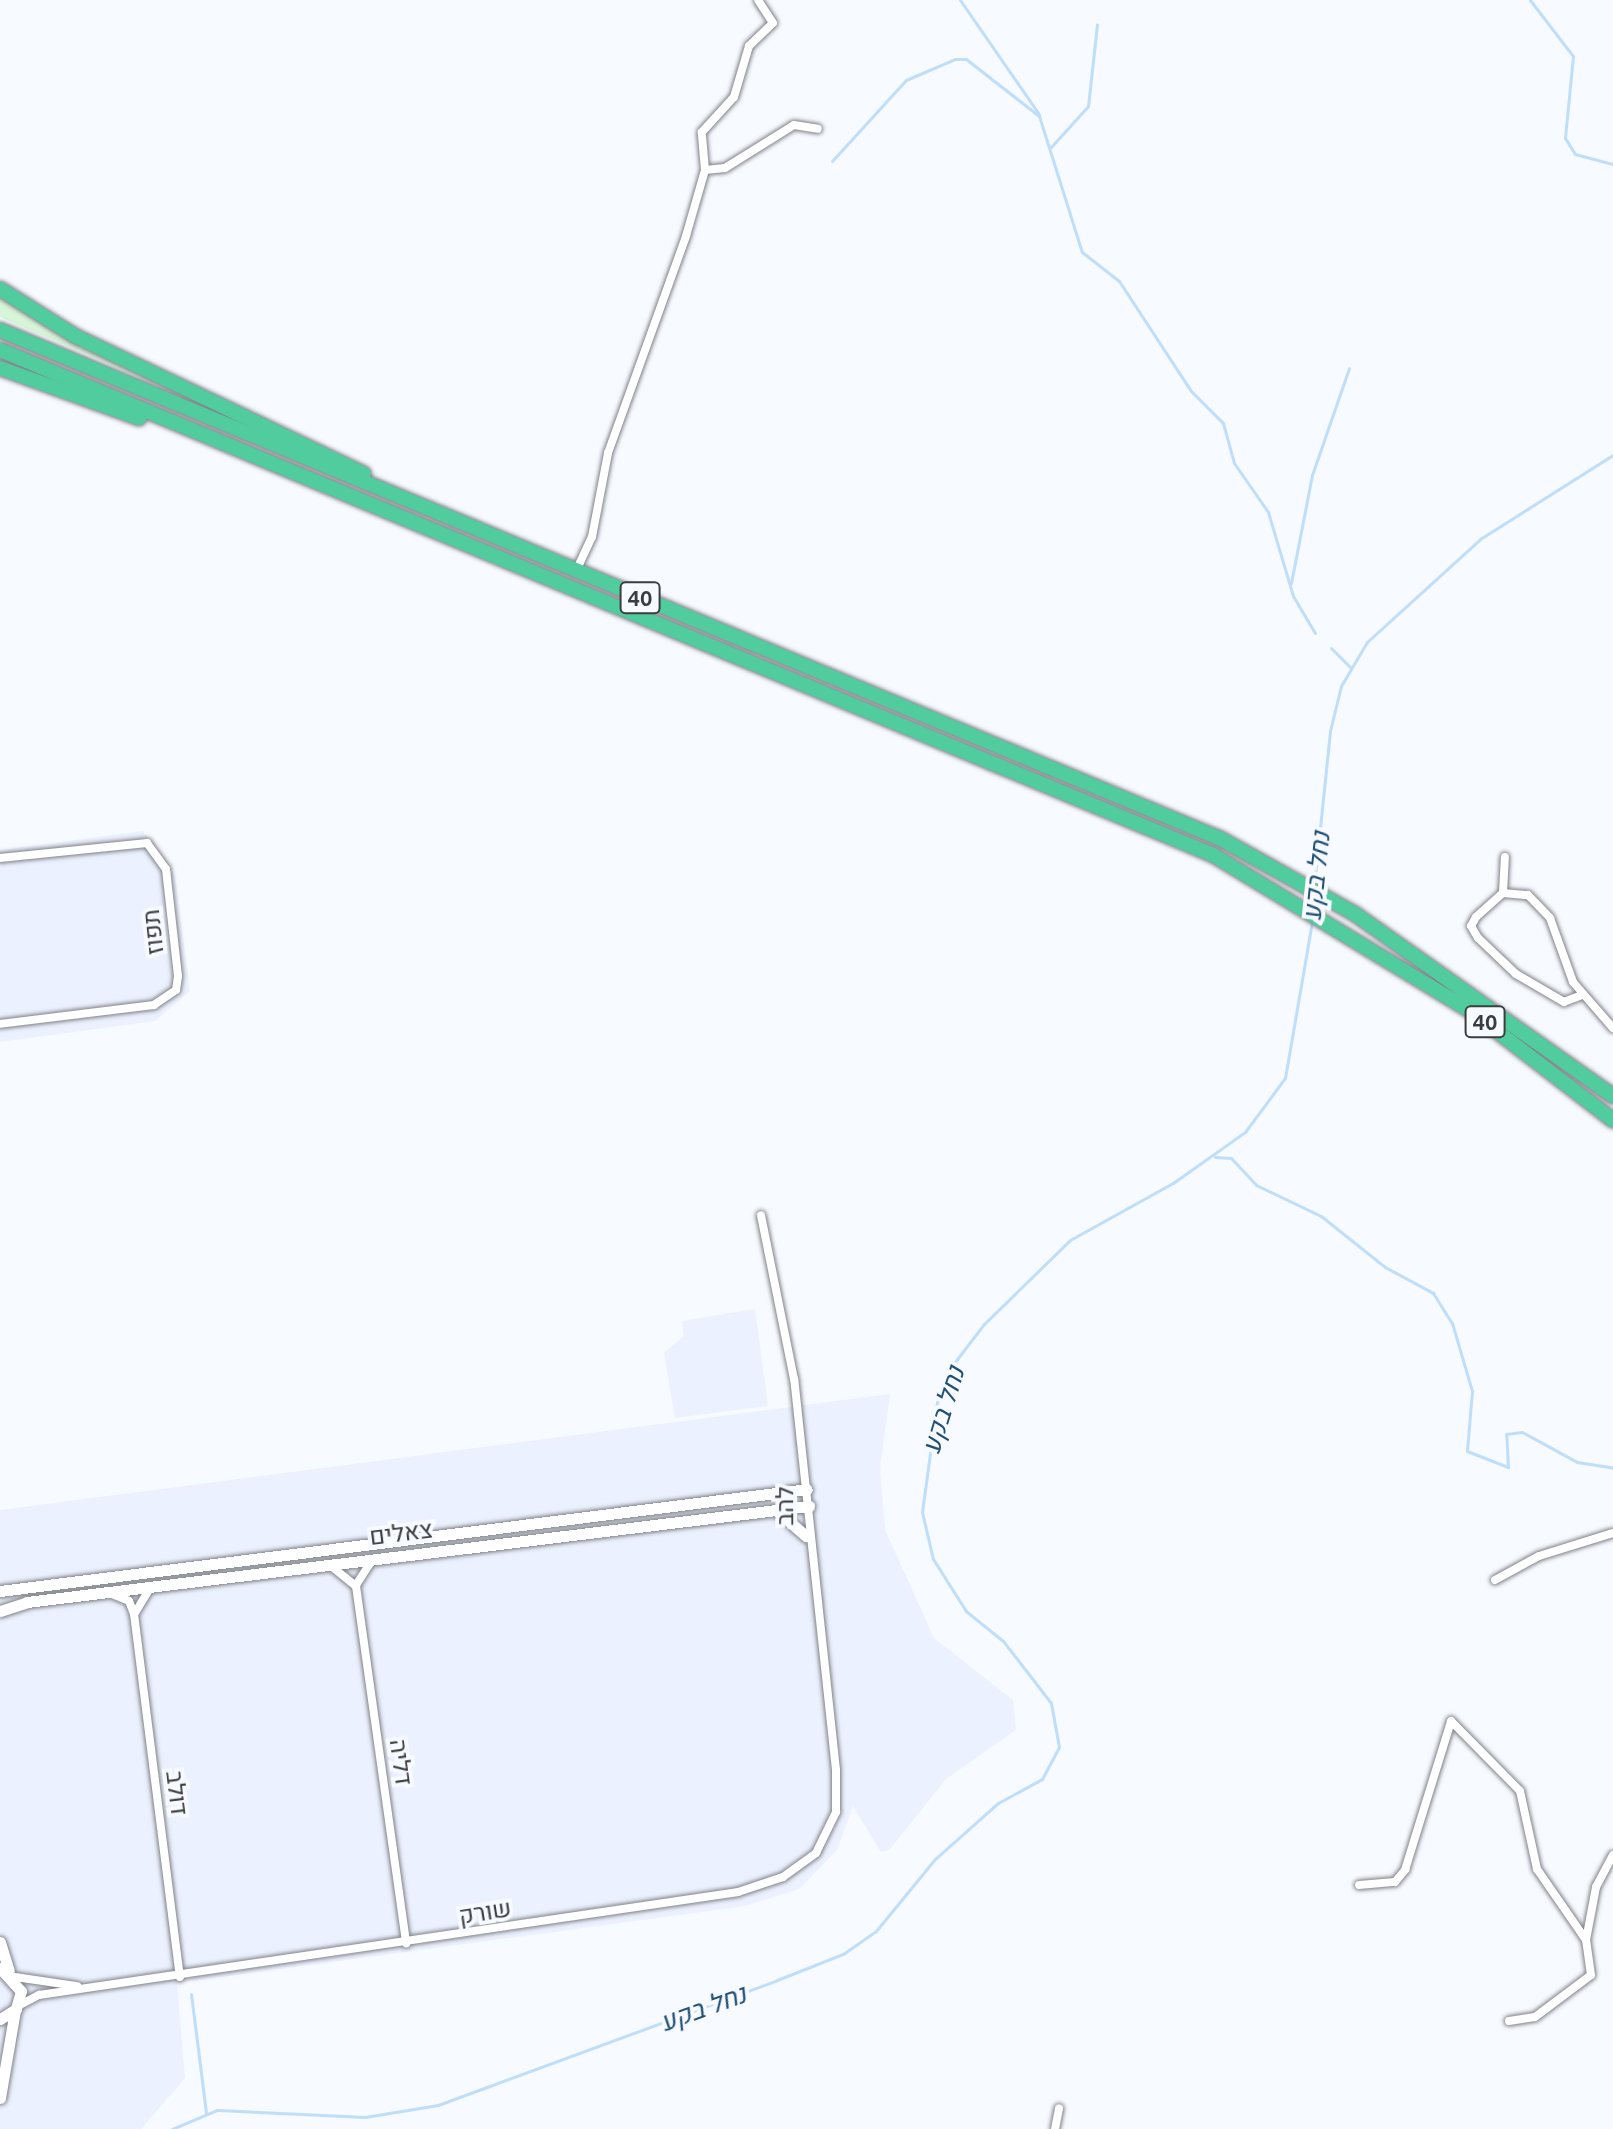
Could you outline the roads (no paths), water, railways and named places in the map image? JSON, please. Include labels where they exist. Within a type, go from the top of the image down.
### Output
[{"type":"highway","points":[[0,289],[75,336],[512,545]]},
{"type":"highway","name":"40","points":[[0,330],[576,572],[1149,807],[1279,869],[1355,914],[1613,1096]]},
{"type":"highway","name":"40","points":[[0,350],[1142,823],[1271,885],[1350,932],[1613,1120]]},
{"type":"highway","points":[[0,368],[302,477]]},
{"type":"street","points":[[576,572],[592,537],[608,453],[705,170],[702,132],[734,97],[749,46],[773,23],[758,0]]},
{"type":"street","points":[[705,170],[725,168],[794,125],[818,129]]},
{"type":"street","name":"תפוז","points":[[0,858],[147,843],[166,869],[178,976],[176,990],[154,1005],[0,1024]]},
{"type":"street","points":[[1505,857],[1503,893],[1471,926],[1478,938],[1553,998],[1574,1003],[1582,995]]},
{"type":"street","points":[[1503,893],[1528,895],[1550,918],[1582,995],[1613,1028]]},
{"type":"street","name":"להב","points":[[761,1215],[807,1489],[806,1536],[838,1798]]},
{"type":"street","name":"צאלים","points":[[0,1591],[807,1489]]},
{"type":"street","name":"צאלים","points":[[0,1611],[105,1593],[809,1506]]},
{"type":"street","points":[[775,1510],[806,1536]]},
{"type":"street","points":[[1495,1580],[1539,1556],[1613,1533]]},
{"type":"street","points":[[325,1565],[345,1571],[356,1586],[377,1558]]},
{"type":"street","name":"דליה","points":[[356,1586],[406,1944]]},
{"type":"street","points":[[105,1593],[122,1596],[134,1614],[152,1587]]},
{"type":"street","name":"דולב","points":[[134,1614],[180,1977]]},
{"type":"street","points":[[1359,1885],[1395,1882],[1405,1870],[1451,1721],[1520,1791],[1537,1869],[1586,1940]]},
{"type":"street","name":"שורק","points":[[16,2008],[39,1995],[406,1944],[772,1883],[821,1847],[838,1798]]},
{"type":"street","points":[[1509,2021],[1535,2017],[1576,1992],[1591,1975],[1586,1940],[1596,1887],[1613,1855]]},
{"type":"street","points":[[0,1942],[16,2008],[0,2098]]},
{"type":"street","name":"שורק","points":[[8,1972],[90,1988]]},
{"type":"street","points":[[0,2019],[16,2008]]},
{"type":"street","points":[[1055,2129],[1059,2108]]},
{"type":"waterway","points":[[960,0],[1039,114]]},
{"type":"waterway","points":[[1530,0],[1573,56],[1565,138],[1575,154],[1613,164]]},
{"type":"waterway","points":[[1051,147],[1088,106],[1097,24]]},
{"type":"waterway","points":[[832,161],[906,80],[955,59],[966,59],[1039,116],[1082,252],[1119,281],[1191,391],[1223,423],[1234,463],[1268,512],[1293,596],[1315,633]]},
{"type":"waterway","points":[[1291,583],[1312,475],[1349,368]]},
{"type":"waterway","name":"נחל בקע","points":[[1314,886],[1330,731],[1341,686],[1367,642],[1480,539],[1613,455]]},
{"type":"waterway","points":[[1331,648],[1351,668]]},
{"type":"waterway","name":"נחל בקע","points":[[172,2129],[217,2110],[365,2117],[438,2105],[843,1954],[876,1931],[935,1859],[998,1803],[1042,1779],[1059,1747],[1051,1703],[1003,1641],[966,1611],[933,1559],[922,1512],[937,1403],[951,1367],[984,1324],[1070,1240],[1173,1183],[1245,1132],[1285,1078],[1312,922]]},
{"type":"waterway","points":[[1215,1157],[1231,1158],[1256,1185],[1321,1216],[1385,1267],[1433,1293],[1452,1323],[1472,1391],[1467,1451],[1508,1467],[1506,1434],[1522,1432],[1577,1462],[1613,1468]]},
{"type":"waterway","points":[[191,1994],[206,2113]]}]
